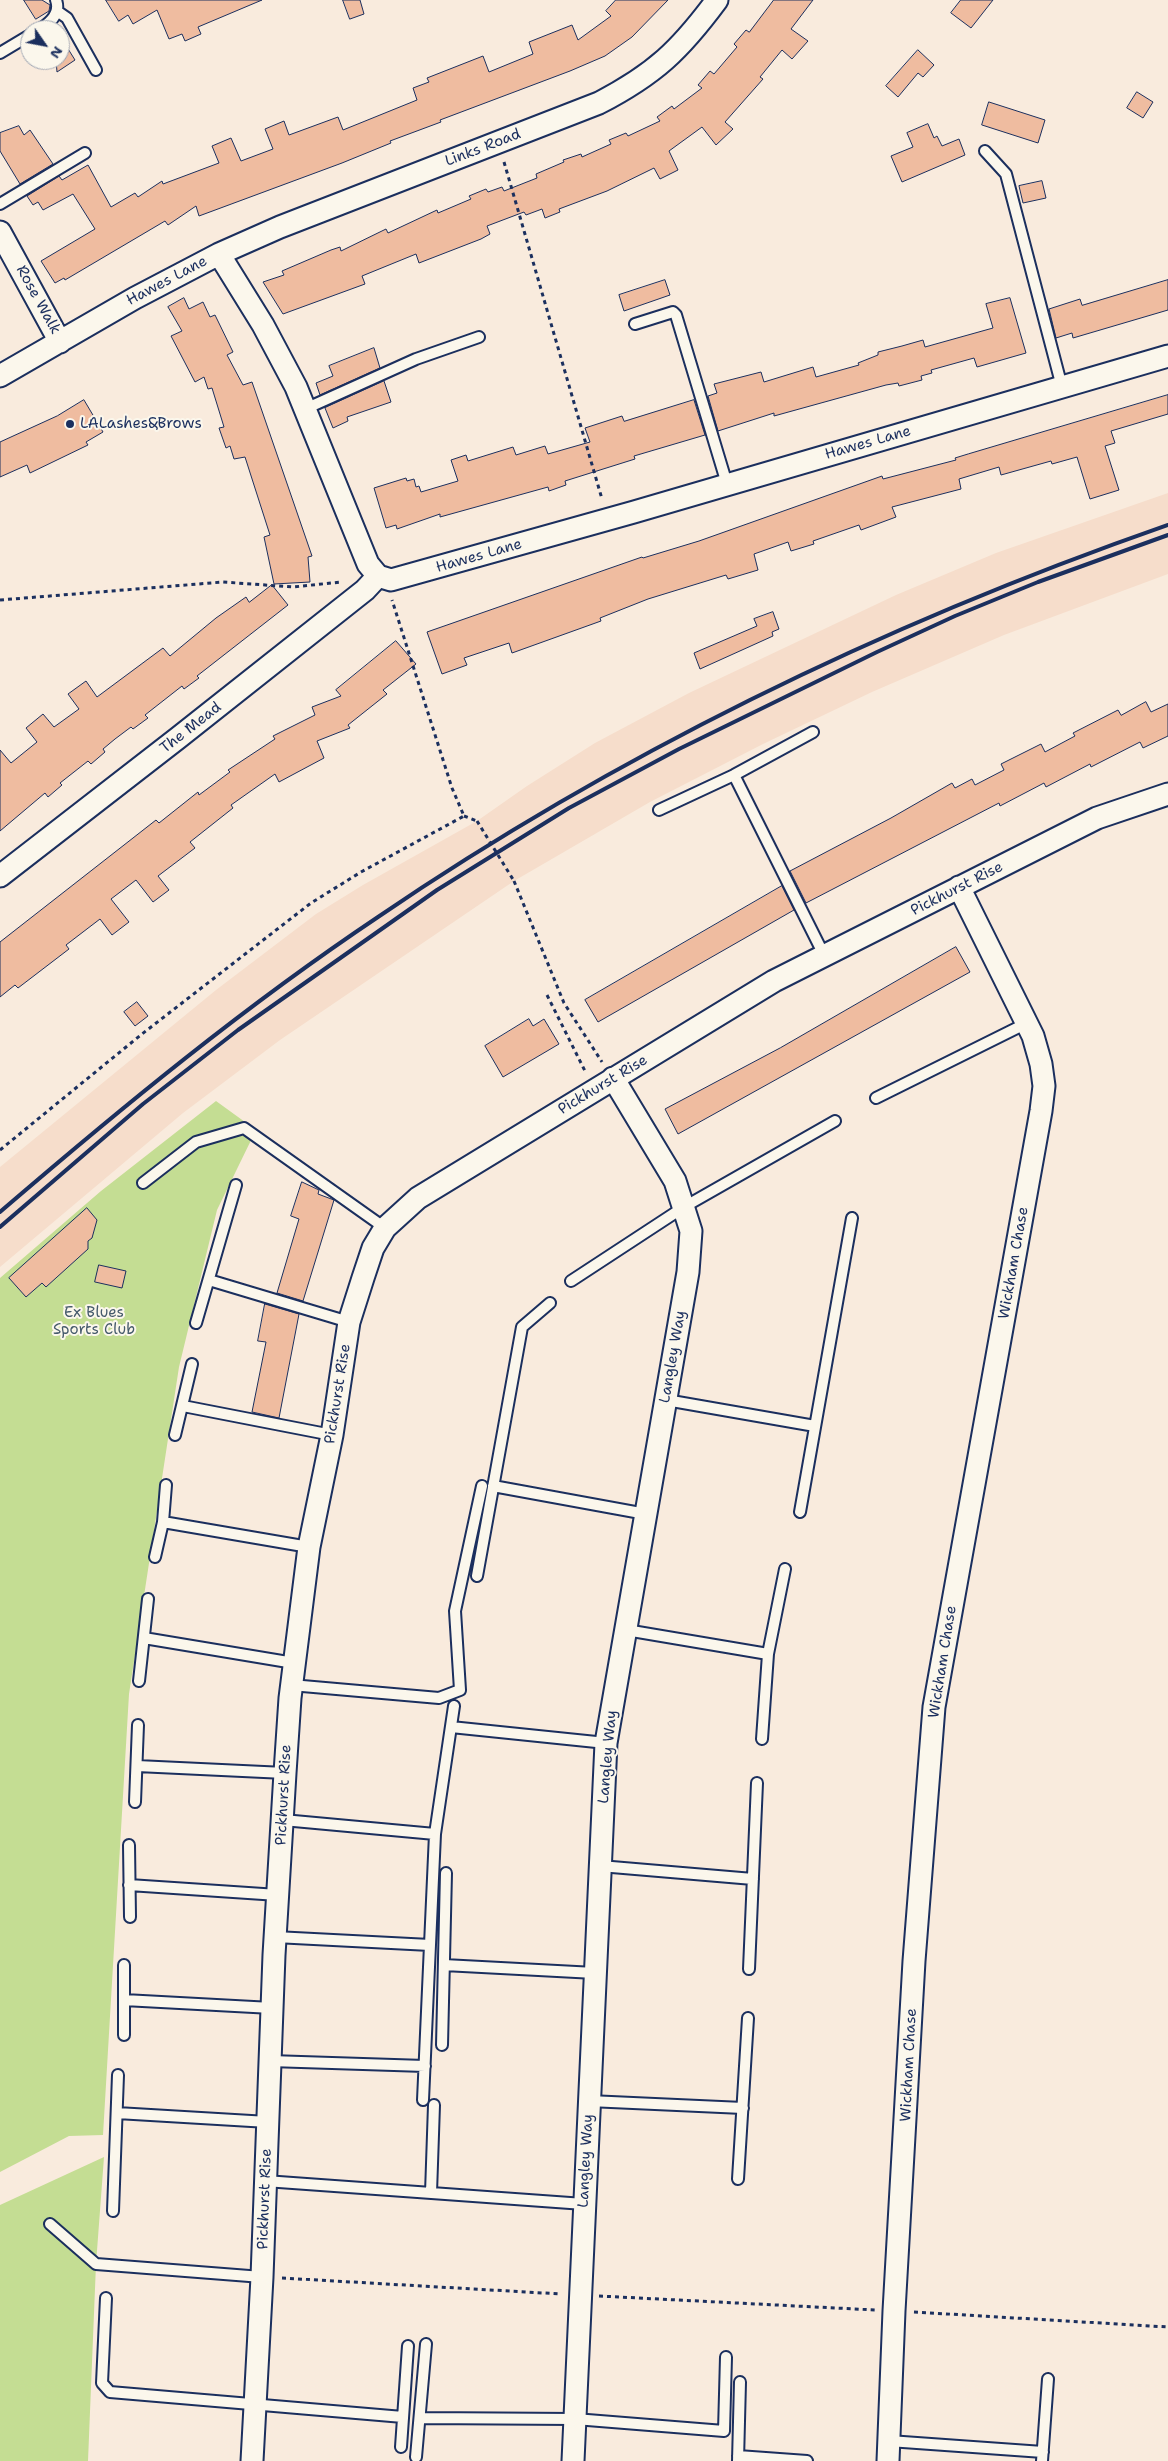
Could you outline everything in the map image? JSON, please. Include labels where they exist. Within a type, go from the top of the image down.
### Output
[{"type":"street","name":"Links Road","points":[[220,254],[280,227],[588,108],[641,79],[677,50],[717,0]]},
{"type":"street","name":"Rose Walk","points":[[0,232],[60,342]]},
{"type":"street","name":"Hawes Lane","points":[[0,376],[169,279],[220,254],[263,325],[306,409],[368,564],[372,583],[384,579],[399,579],[1168,356]]},
{"type":"street","name":"The Mead","points":[[0,876],[372,583]]},
{"type":"street","name":"Pickhurst Rise","points":[[252,2461],[262,2277],[275,1937],[294,1663],[309,1547],[332,1435],[349,1322],[373,1248],[385,1228],[418,1198],[774,981],[1097,818],[1168,794]]},
{"type":"street","name":"Wickham Chase","points":[[889,2451],[894,2311],[914,1961],[934,1707],[1044,1086],[1041,1064],[1027,1023],[959,887]]},
{"type":"street","name":"Langley Way","points":[[573,2461],[606,1743],[688,1272],[691,1231],[675,1181],[613,1078]]},
{"type":"lane","points":[[50,20],[57,11],[56,0]]},
{"type":"lane","points":[[57,11],[67,18],[96,70]]},
{"type":"lane","points":[[0,53],[20,41]]},
{"type":"lane","points":[[985,151],[1006,174],[1062,387]]},
{"type":"lane","points":[[0,204],[85,153]]},
{"type":"lane","points":[[635,324],[673,312],[676,315],[727,484]]},
{"type":"lane","points":[[306,409],[416,359],[479,337]]},
{"type":"lane","points":[[659,810],[734,775],[813,732]]},
{"type":"lane","points":[[734,775],[824,955]]},
{"type":"lane","points":[[876,1098],[1027,1023]]},
{"type":"lane","points":[[571,1281],[684,1206],[835,1121]]},
{"type":"lane","points":[[143,1183],[196,1142],[244,1128],[385,1228]]},
{"type":"lane","points":[[196,1323],[236,1185]]},
{"type":"lane","points":[[800,1512],[852,1218]]},
{"type":"lane","points":[[209,1280],[349,1322]]},
{"type":"lane","points":[[477,1576],[522,1327],[550,1303]]},
{"type":"lane","points":[[175,1435],[192,1364]]},
{"type":"lane","points":[[666,1400],[815,1426]]},
{"type":"lane","points":[[183,1406],[332,1435]]},
{"type":"lane","points":[[155,1557],[164,1522],[166,1485]]},
{"type":"lane","points":[[292,1685],[439,1698],[460,1690],[455,1611],[482,1486]]},
{"type":"lane","points":[[493,1486],[646,1514]]},
{"type":"lane","points":[[164,1522],[309,1547]]},
{"type":"lane","points":[[762,1739],[768,1654],[785,1569]]},
{"type":"lane","points":[[139,1680],[148,1599]]},
{"type":"lane","points":[[626,1630],[768,1654]]},
{"type":"lane","points":[[144,1638],[294,1663]]},
{"type":"lane","points":[[424,2100],[435,1834],[454,1706]]},
{"type":"lane","points":[[134,1802],[138,1725]]},
{"type":"lane","points":[[450,1728],[606,1743]]},
{"type":"lane","points":[[137,1766],[285,1773]]},
{"type":"lane","points":[[749,1969],[757,1782]]},
{"type":"lane","points":[[282,1820],[435,1834]]},
{"type":"lane","points":[[129,1845],[130,1917]]},
{"type":"lane","points":[[600,1866],[753,1879]]},
{"type":"lane","points":[[442,2045],[446,1873]]},
{"type":"lane","points":[[129,1885],[278,1895]]},
{"type":"lane","points":[[275,1937],[430,1945]]},
{"type":"lane","points":[[124,1965],[124,2035]]},
{"type":"lane","points":[[444,1965],[595,1973]]},
{"type":"lane","points":[[124,2000],[272,2008]]},
{"type":"lane","points":[[738,2179],[748,2018]]},
{"type":"lane","points":[[270,2061],[425,2066]]},
{"type":"lane","points":[[113,2211],[118,2076]]},
{"type":"lane","points":[[589,2101],[743,2108]]},
{"type":"lane","points":[[431,2194],[434,2105]]},
{"type":"lane","points":[[116,2113],[268,2122]]},
{"type":"lane","points":[[266,2181],[584,2204]]},
{"type":"lane","points":[[50,2224],[96,2264],[262,2277]]},
{"type":"lane","points":[[106,2298],[102,2383],[110,2392],[403,2417]]},
{"type":"lane","points":[[416,2457],[426,2344]]},
{"type":"lane","points":[[401,2447],[408,2346]]},
{"type":"lane","points":[[420,2418],[575,2419],[724,2431],[726,2357]]},
{"type":"lane","points":[[889,2451],[1043,2456],[1048,2379]]},
{"type":"lane","points":[[740,2382],[738,2459],[807,2461]]},
{"type":"path","points":[[498,142],[608,519]]},
{"type":"path","points":[[0,600],[222,582],[293,587],[324,585],[352,580],[372,583],[395,606],[452,788],[464,816],[477,821],[514,881],[564,1003],[613,1078]]},
{"type":"path","points":[[0,1150],[142,1034],[312,903],[361,872],[464,816]]},
{"type":"path","points":[[546,995],[594,1089]]},
{"type":"path","points":[[262,2277],[1168,2327]]},
{"type":"shaded area","points":[[1168,493],[1168,574],[1004,635],[872,692],[763,744],[650,802],[514,881],[280,1040],[183,1113],[0,1267],[0,1167],[216,990],[316,914],[363,885],[477,821],[527,786],[595,743],[689,693],[896,595],[996,553]]},
{"type":"green space","name":"Ex Blues Sports Club","points":[[216,1101],[256,1130],[217,1210],[179,1367],[129,1694],[103,2135],[69,2136],[0,2172],[0,1278],[101,1191]]},
{"type":"green space","points":[[104,2157],[96,2264],[88,2461],[0,2461],[0,2205]]},
{"type":"building","points":[[24,0],[42,0],[50,5],[49,11],[36,19]]},
{"type":"building","points":[[106,0],[262,0],[198,27],[201,34],[185,41],[182,34],[169,39],[157,10],[133,24],[128,15],[119,21]]},
{"type":"building","points":[[343,0],[360,0],[364,14],[350,19]]},
{"type":"building","points":[[616,0],[668,0],[632,37],[605,56],[570,71],[440,120],[441,122],[390,141],[391,143],[342,163],[199,216],[196,206],[168,225],[165,221],[65,280],[64,278],[55,283],[41,261],[95,229],[73,194],[43,210],[38,202],[33,205],[27,196],[59,176],[62,180],[88,165],[111,207],[135,193],[138,197],[162,181],[163,184],[219,163],[212,146],[231,138],[241,161],[273,149],[265,129],[284,121],[289,135],[338,117],[343,130],[417,100],[413,88],[429,82],[427,78],[483,56],[489,72],[533,54],[529,42],[572,25],[578,40],[611,16],[606,11]]},
{"type":"building","points":[[774,0],[813,0],[791,29],[808,41],[792,59],[782,50],[760,77],[763,79],[725,122],[733,129],[716,145],[702,127],[669,151],[678,170],[660,179],[654,168],[607,191],[559,209],[560,212],[545,218],[542,209],[526,215],[524,212],[487,226],[490,234],[481,239],[419,263],[416,254],[362,276],[365,284],[283,314],[263,282],[284,275],[282,271],[331,250],[340,247],[341,251],[386,229],[388,233],[437,210],[438,213],[471,199],[469,196],[486,189],[488,192],[502,187],[504,191],[537,178],[536,174],[564,162],[563,160],[581,154],[582,157],[611,144],[609,140],[626,133],[628,136],[660,121],[657,117],[672,106],[674,109],[702,88],[698,85],[710,71],[714,74],[737,47],[734,44],[746,30],[749,32]]},
{"type":"building","points":[[961,0],[993,0],[971,28],[951,13]]},
{"type":"building","points":[[918,50],[934,65],[923,77],[918,73],[898,97],[886,86]]},
{"type":"building","points":[[70,52],[75,60],[70,63]]},
{"type":"building","points":[[1137,92],[1153,102],[1143,118],[1127,108]]},
{"type":"building","points":[[989,102],[1045,120],[1038,143],[982,125]]},
{"type":"building","points":[[928,124],[934,138],[937,136],[942,146],[959,139],[965,155],[902,182],[891,156],[913,147],[907,133]]},
{"type":"building","points":[[19,126],[24,135],[30,130],[53,164],[20,184],[0,151],[0,133]]},
{"type":"building","points":[[1042,181],[1046,198],[1023,203],[1019,186]]},
{"type":"building","points":[[665,280],[670,295],[624,311],[619,295]]},
{"type":"building","points":[[1168,280],[1168,310],[1073,338],[1072,333],[1056,338],[1049,309],[1080,299],[1082,305]]},
{"type":"building","points":[[184,298],[189,309],[203,302],[210,317],[215,315],[233,352],[227,355],[243,385],[252,382],[312,556],[308,557],[310,582],[274,584],[264,537],[270,535],[245,457],[234,459],[230,446],[226,448],[219,428],[224,427],[212,388],[208,389],[204,377],[195,382],[171,336],[182,331],[168,307]]},
{"type":"building","points":[[1010,298],[1026,353],[977,367],[974,358],[931,370],[932,373],[921,376],[922,380],[899,386],[898,383],[886,385],[774,416],[774,413],[718,431],[708,396],[717,393],[714,384],[761,372],[764,382],[813,367],[816,377],[859,365],[858,363],[878,355],[878,352],[923,340],[925,347],[993,328],[986,304]]},
{"type":"building","points":[[374,348],[380,368],[320,395],[316,383],[333,376],[329,366]]},
{"type":"building","points":[[384,381],[391,402],[347,417],[348,421],[333,428],[325,408]]},
{"type":"building","points":[[1168,395],[1168,414],[1111,431],[1115,443],[1105,446],[1119,490],[1090,499],[1077,457],[1052,464],[1051,461],[1001,475],[999,467],[959,479],[961,489],[892,507],[896,517],[861,530],[859,525],[813,541],[814,544],[791,551],[788,542],[754,554],[758,570],[728,579],[726,575],[648,599],[600,618],[601,621],[512,653],[509,643],[464,658],[467,665],[442,674],[427,632],[642,557],[699,541],[882,476],[883,479],[956,460],[955,458]]},
{"type":"building","points":[[84,400],[103,432],[86,442],[88,445],[30,473],[27,465],[0,477],[0,442],[57,416]]},
{"type":"building","points":[[694,400],[705,435],[634,456],[635,459],[565,481],[566,485],[549,491],[548,487],[440,517],[440,514],[397,529],[396,525],[386,528],[374,488],[406,478],[407,481],[414,479],[416,487],[419,486],[421,492],[458,481],[451,460],[466,455],[468,461],[513,447],[516,455],[545,446],[548,454],[590,442],[585,428],[622,416],[624,421]]},
{"type":"building","points":[[272,585],[288,605],[197,676],[199,678],[184,689],[182,686],[145,715],[148,718],[133,729],[131,727],[115,739],[103,749],[105,752],[91,764],[88,761],[60,783],[62,785],[48,797],[45,793],[0,831],[0,750],[11,763],[37,742],[26,728],[43,714],[54,727],[79,709],[68,694],[86,681],[97,697],[163,648],[170,656],[216,618],[246,597],[249,602]]},
{"type":"building","points":[[773,612],[779,629],[772,632],[773,636],[700,669],[694,653],[757,626],[754,619]]},
{"type":"building","points":[[396,641],[416,664],[383,690],[387,694],[348,725],[350,728],[317,741],[324,758],[279,782],[275,774],[231,805],[233,808],[190,842],[195,848],[158,876],[169,890],[153,902],[136,880],[111,899],[129,922],[112,935],[100,919],[66,945],[69,949],[18,988],[15,985],[0,997],[0,942],[156,820],[159,823],[198,792],[199,795],[230,772],[228,770],[275,739],[273,736],[315,715],[312,707],[341,696],[336,690]]},
{"type":"building","points":[[1146,702],[1151,712],[1168,704],[1168,736],[1143,748],[1140,742],[1091,767],[1090,764],[1046,787],[1044,783],[1000,806],[999,803],[806,903],[790,871],[891,818],[952,783],[955,788],[972,779],[975,785],[1004,770],[1001,764],[1041,744],[1045,752],[1075,736],[1073,733],[1118,710],[1121,715]]},
{"type":"building","points":[[782,886],[794,910],[598,1022],[585,1000]]},
{"type":"building","points":[[956,947],[970,972],[678,1134],[665,1109],[780,1048]]},
{"type":"building","points":[[137,1002],[148,1016],[135,1026],[124,1012]]},
{"type":"building","points":[[529,1019],[533,1026],[544,1019],[559,1044],[503,1077],[485,1046]]},
{"type":"building","points":[[302,1182],[319,1190],[318,1194],[334,1200],[303,1301],[277,1293],[299,1219],[291,1216]]},
{"type":"building","points":[[87,1208],[97,1220],[92,1238],[88,1241],[88,1249],[46,1287],[42,1283],[26,1297],[9,1278]]},
{"type":"building","points":[[99,1265],[126,1271],[122,1288],[95,1282]]},
{"type":"building","points":[[265,1304],[299,1314],[279,1418],[252,1412],[266,1342],[258,1341]]},
{"type":"railway","points":[[0,1212],[138,1096],[280,986],[378,917],[471,856],[565,799],[760,695],[860,648],[1064,563],[1168,525]]},
{"type":"railway","points":[[0,1227],[143,1104],[238,1030],[437,890],[569,808],[679,749],[955,616],[1038,582],[1168,535]]},
{"type":"place","name":"LALashes&Brows","points":[[70,424]]}]
